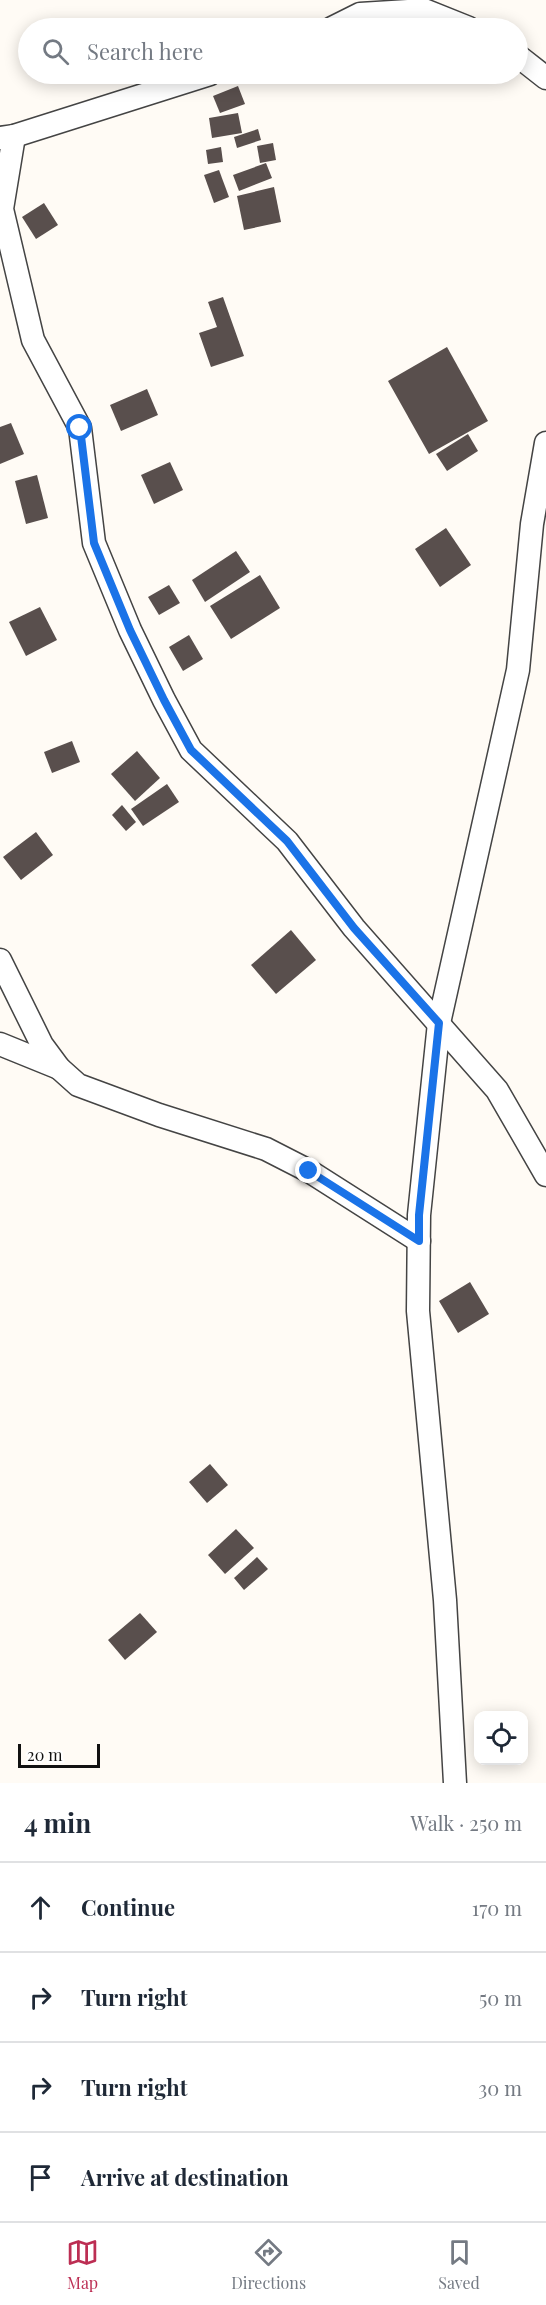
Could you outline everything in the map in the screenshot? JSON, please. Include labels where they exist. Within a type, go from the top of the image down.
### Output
[{"type":"street","points":[[352,18],[360,14],[424,10],[444,18]]},
{"type":"street","points":[[528,64],[546,78]]},
{"type":"street","points":[[178,84],[7,137],[2,209],[33,340],[80,428],[94,543],[130,630],[191,750],[287,841],[354,928],[498,1090],[546,1175]]},
{"type":"street","points":[[455,1783],[445,1600],[418,1311],[419,1215],[439,1023],[518,670],[532,524],[546,443]]},
{"type":"street","points":[[0,960],[42,1045],[59,1068],[78,1085],[159,1115],[266,1149],[309,1171],[419,1241]]},
{"type":"street","points":[[0,1044],[59,1068]]},
{"type":"building","points":[[238,86],[245,104],[220,113],[213,96]]},
{"type":"building","points":[[238,113],[242,133],[212,138],[209,118]]},
{"type":"building","points":[[258,129],[261,140],[237,148],[234,137]]},
{"type":"building","points":[[273,143],[276,160],[260,163],[257,146]]},
{"type":"building","points":[[221,147],[223,162],[208,164],[206,150]]},
{"type":"building","points":[[266,163],[272,178],[239,191],[233,175]]},
{"type":"building","points":[[219,170],[229,197],[214,203],[204,175]]},
{"type":"building","points":[[274,187],[281,222],[244,230],[237,196]]},
{"type":"building","points":[[44,203],[58,225],[36,239],[22,217]]},
{"type":"building","points":[[223,297],[244,356],[211,367],[199,333],[217,327],[208,302]]},
{"type":"building","points":[[447,347],[488,421],[429,454],[388,381]]},
{"type":"building","points":[[147,389],[158,415],[121,431],[110,405]]},
{"type":"building","points":[[11,423],[24,454],[0,464],[0,427]]},
{"type":"building","points":[[468,434],[478,451],[447,471],[436,454]]},
{"type":"building","points":[[170,462],[183,490],[154,504],[141,475]]},
{"type":"building","points":[[37,475],[48,518],[26,524],[15,481]]},
{"type":"building","points":[[446,528],[471,565],[440,587],[415,549]]},
{"type":"building","points":[[236,551],[250,572],[205,602],[192,580]]},
{"type":"building","points":[[260,575],[280,608],[231,639],[210,606]]},
{"type":"building","points":[[169,585],[180,603],[159,615],[148,597]]},
{"type":"building","points":[[40,607],[57,640],[26,656],[9,622]]},
{"type":"building","points":[[189,635],[203,659],[183,671],[169,647]]},
{"type":"building","points":[[72,741],[80,762],[52,773],[44,752]]},
{"type":"building","points":[[137,751],[160,778],[135,801],[111,774]]},
{"type":"building","points":[[167,784],[179,802],[143,826],[131,809]]},
{"type":"building","points":[[122,805],[136,822],[126,831],[112,815]]},
{"type":"building","points":[[36,832],[53,855],[21,880],[3,857]]},
{"type":"building","points":[[291,930],[316,960],[276,994],[251,965]]},
{"type":"building","points":[[470,1282],[489,1314],[458,1333],[439,1301]]},
{"type":"building","points":[[210,1464],[228,1485],[207,1503],[189,1482]]},
{"type":"building","points":[[236,1529],[254,1548],[225,1574],[208,1555]]},
{"type":"building","points":[[257,1557],[268,1569],[244,1590],[234,1578]]},
{"type":"building","points":[[140,1613],[157,1632],[125,1660],[108,1640]]},
{"type":"route","points":[[80,428],[94,543],[130,630],[191,750],[287,841],[354,928],[439,1023],[419,1215],[419,1241],[309,1171]]}]
